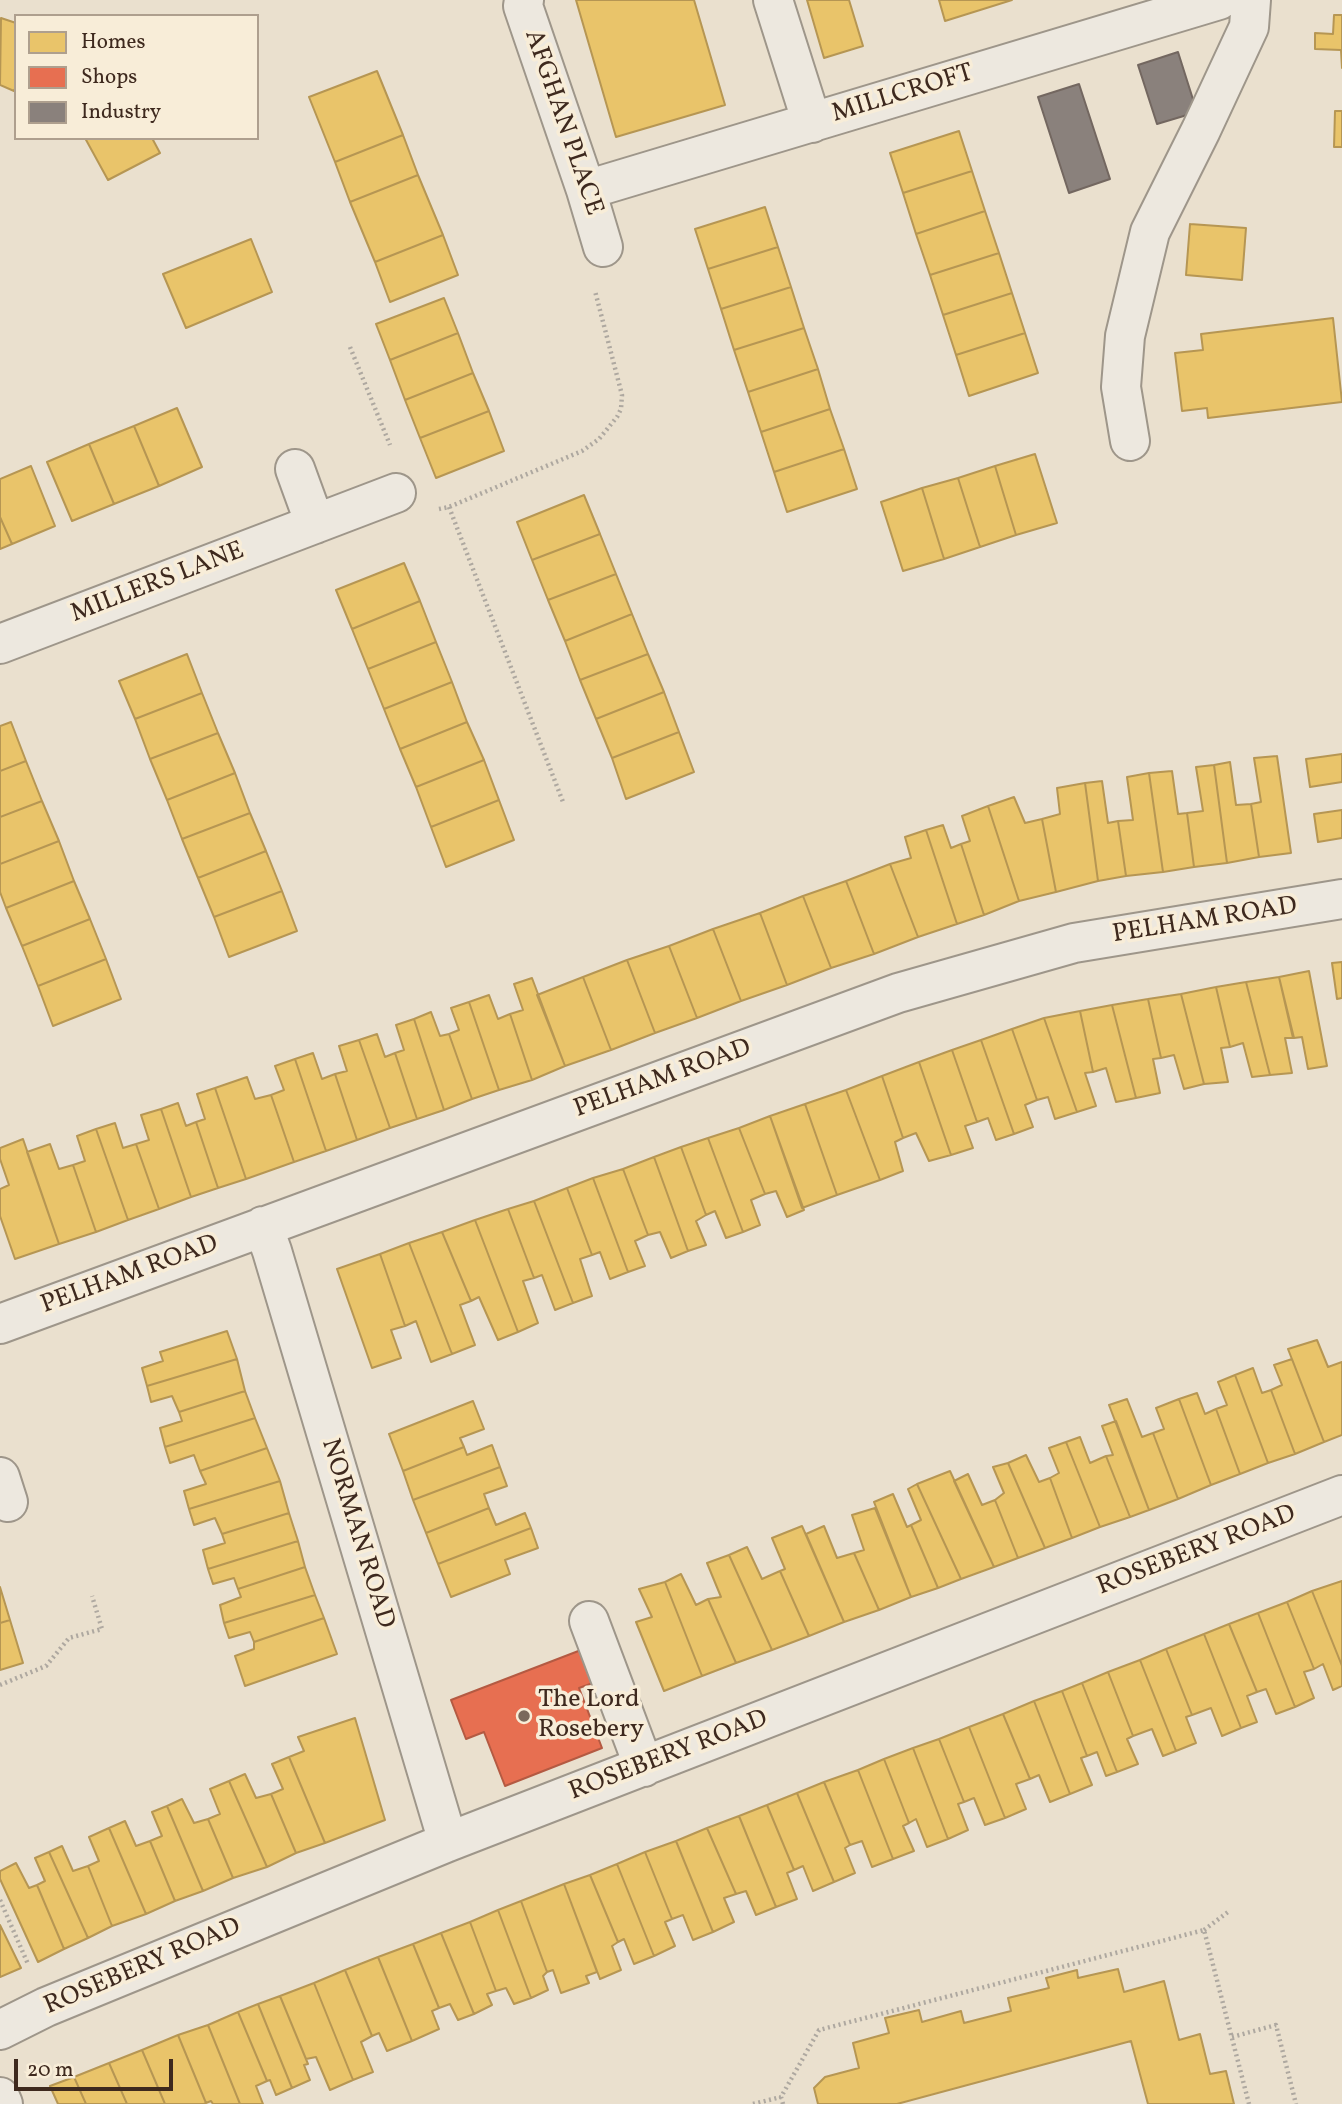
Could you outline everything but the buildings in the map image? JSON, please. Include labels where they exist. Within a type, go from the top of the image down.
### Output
[{"type":"street","name":"AFGHAN PLACE","points":[[524,0],[523,6],[603,247]]},
{"type":"street","points":[[773,0],[812,122]]},
{"type":"street","name":"MILLCROFT","points":[[586,190],[1219,0]]},
{"type":"street","points":[[1130,441],[1121,387],[1125,336],[1150,232],[1249,27],[1251,0]]},
{"type":"street","points":[[295,469],[315,524]]},
{"type":"street","name":"MILLERS LANE","points":[[0,644],[396,493]]},
{"type":"street","name":"PELHAM ROAD","points":[[0,1324],[898,993],[1074,943],[1342,899]]},
{"type":"street","name":"NORMAN ROAD","points":[[263,1226],[448,1842]]},
{"type":"street","name":"ROSEBERY ROAD","points":[[0,2030],[46,2007],[448,1842],[1342,1495]]},
{"type":"street","points":[[589,1620],[643,1767]]},
{"type":"street","points":[[0,2097],[3,2104]]},
{"type":"path","points":[[563,802],[449,507],[583,451],[599,439],[617,417],[622,395],[589,267],[603,247]]},
{"type":"path","points":[[350,347],[392,450]]},
{"type":"path","points":[[0,1685],[46,1666],[69,1638],[102,1629],[92,1596]]},
{"type":"path","points":[[0,1900],[46,2007]]},
{"type":"path","points":[[783,2104],[781,2096],[819,2030],[1204,1930],[1228,1912]]},
{"type":"path","points":[[1204,1930],[1249,2104]]},
{"type":"path","points":[[1232,2037],[1276,2025],[1296,2104]]},
{"type":"path","points":[[753,2104],[781,2096]]},
{"type":"place","name":"The Lord Rosebery","points":[[524,1716]]}]
